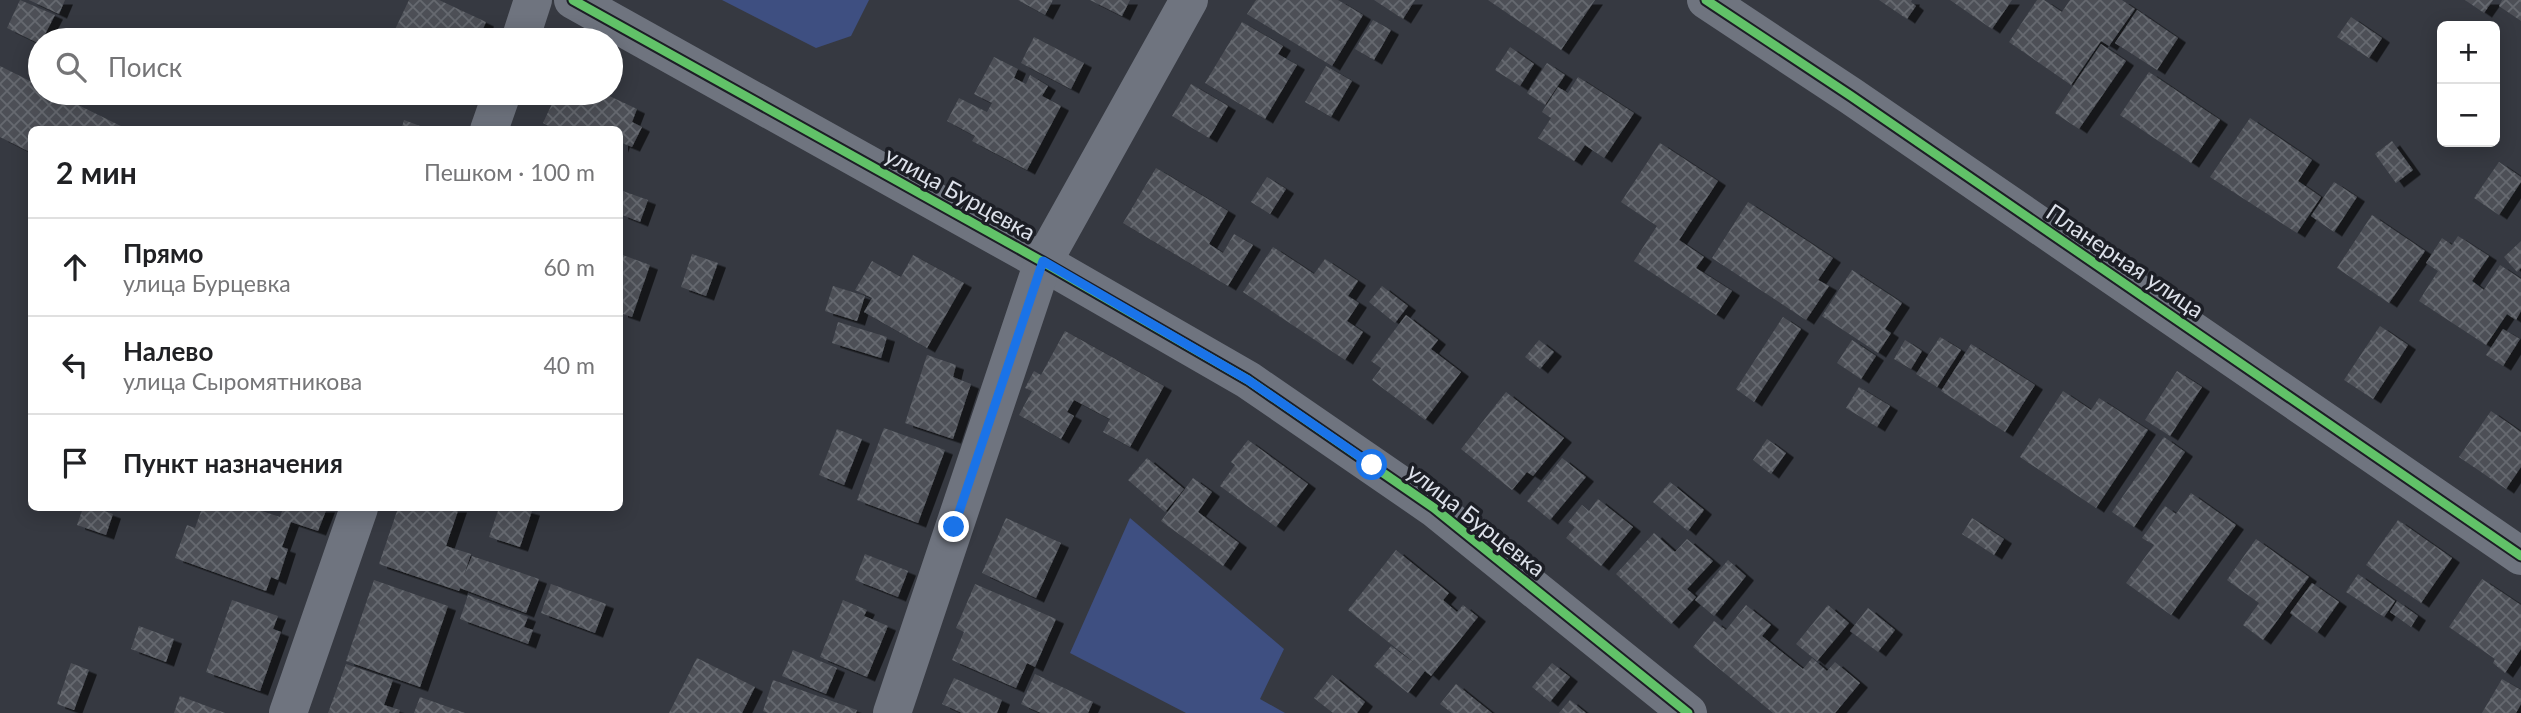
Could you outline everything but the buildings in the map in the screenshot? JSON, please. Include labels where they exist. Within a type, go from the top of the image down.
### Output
[{"type":"street","points":[[524,28],[533,0]]},
{"type":"street","name":"улица Бурцевка","points":[[573,0],[1043,261],[1248,380],[1434,508],[1688,713]]},
{"type":"street","points":[[892,713],[1043,261],[1189,0]]},
{"type":"street","name":"Планерная улица","points":[[1706,0],[2521,556]]},
{"type":"street","points":[[490,126],[498,105]]},
{"type":"street","points":[[288,713],[358,511]]},
{"type":"shaded area","points":[[722,0],[869,0],[851,36],[816,48]]},
{"type":"shaded area","points":[[1130,518],[1284,649],[1260,699],[1285,713],[1186,713],[1070,653]]},
{"type":"cycle path","points":[[573,0],[1043,262],[1248,380],[1434,508],[1688,713]]},
{"type":"cycle path","points":[[1706,0],[1851,96],[2521,556]]},
{"type":"route","points":[[954,527],[1043,261],[1248,380],[1372,465]]}]
